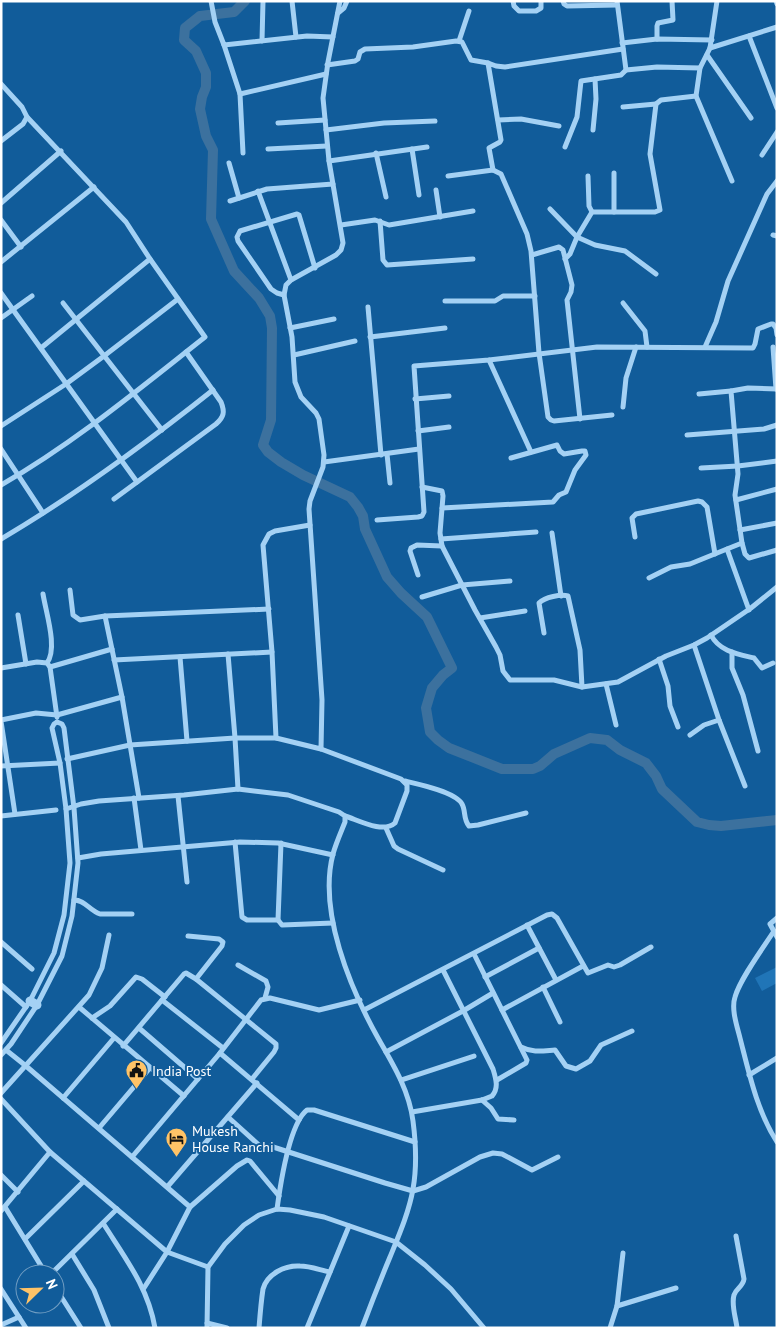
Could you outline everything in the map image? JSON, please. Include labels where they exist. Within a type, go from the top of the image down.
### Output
[{"type":"street","points":[[211,1],[215,22],[240,94],[243,153]]},
{"type":"street","points":[[262,41],[263,1]]},
{"type":"street","points":[[292,1],[296,37]]},
{"type":"street","points":[[321,749],[322,700],[309,509],[310,501],[324,465],[319,419],[297,390],[294,355],[284,296],[286,285],[291,280],[336,255],[344,243],[329,161],[323,98],[327,65],[340,1]]},
{"type":"street","points":[[338,13],[344,8],[347,1]]},
{"type":"street","points":[[513,1],[514,6],[519,11],[536,11],[541,8],[541,1]]},
{"type":"street","points":[[563,1],[567,6],[617,3],[626,70]]},
{"type":"street","points":[[657,39],[658,23],[673,20],[672,1]]},
{"type":"street","points":[[717,1],[712,40],[700,68],[696,96],[732,181]]},
{"type":"street","points":[[459,41],[469,11]]},
{"type":"street","points":[[710,48],[777,27]]},
{"type":"street","points":[[224,45],[317,35],[333,37]]},
{"type":"street","points":[[749,36],[777,108]]},
{"type":"street","points":[[459,41],[471,60],[505,67],[657,39],[712,40]]},
{"type":"street","points":[[327,65],[355,61],[358,59],[360,52],[365,49],[406,48],[459,41]]},
{"type":"street","points":[[707,55],[751,118]]},
{"type":"street","points":[[488,63],[500,142],[489,148],[493,170]]},
{"type":"street","points":[[565,147],[578,112],[580,83],[583,80],[621,75],[626,70],[657,67],[700,68]]},
{"type":"street","points":[[240,94],[326,74]]},
{"type":"street","points":[[593,130],[596,99],[595,79]]},
{"type":"street","points":[[1,84],[22,107],[27,117],[126,222],[150,260],[205,337],[94,423],[1,485]]},
{"type":"street","points":[[623,107],[656,104],[661,100],[696,96]]},
{"type":"street","points":[[592,212],[656,212],[660,210],[651,162],[656,104]]},
{"type":"street","points":[[1,141],[23,124],[27,117]]},
{"type":"street","points":[[498,120],[521,119],[559,126]]},
{"type":"street","points":[[278,123],[325,120]]},
{"type":"street","points":[[326,130],[435,121]]},
{"type":"street","points":[[762,155],[777,132]]},
{"type":"street","points":[[268,149],[328,146]]},
{"type":"street","points":[[329,161],[427,147]]},
{"type":"street","points":[[412,149],[419,194]]},
{"type":"street","points":[[1,203],[60,151]]},
{"type":"street","points":[[376,153],[386,197]]},
{"type":"street","points":[[229,163],[239,198]]},
{"type":"street","points":[[448,176],[493,170],[501,174],[527,234],[532,255],[539,353],[548,417],[554,421],[612,415]]},
{"type":"street","points":[[614,173],[614,212]]},
{"type":"street","points":[[588,176],[589,206],[592,212]]},
{"type":"street","points":[[705,347],[716,322],[728,280],[768,194],[777,181]]},
{"type":"street","points":[[230,201],[258,191],[276,188],[333,184]]},
{"type":"street","points":[[1,262],[94,187]]},
{"type":"street","points":[[436,190],[440,217]]},
{"type":"street","points":[[258,191],[291,280]]},
{"type":"street","points":[[550,209],[578,237],[595,245],[625,251],[656,274]]},
{"type":"street","points":[[341,225],[371,220],[390,225],[473,212]]},
{"type":"street","points":[[565,259],[570,254],[592,212]]},
{"type":"street","points":[[284,296],[271,289],[238,241],[237,236],[240,231],[294,214],[299,215],[315,268]]},
{"type":"street","points":[[1,220],[21,247]]},
{"type":"street","points":[[380,221],[383,260],[387,266],[473,259]]},
{"type":"street","points":[[532,255],[559,247],[563,250],[572,285],[567,300],[580,419]]},
{"type":"street","points":[[41,348],[150,260]]},
{"type":"street","points":[[1,293],[137,482]]},
{"type":"street","points":[[1,318],[32,296]]},
{"type":"street","points":[[445,301],[491,301],[498,300],[503,296],[535,296]]},
{"type":"street","points":[[1,426],[66,384],[178,299]]},
{"type":"street","points":[[63,303],[162,430]]},
{"type":"street","points":[[623,303],[645,331],[647,347]]},
{"type":"street","points":[[368,307],[384,454],[390,483]]},
{"type":"street","points":[[290,328],[334,319]]},
{"type":"street","points":[[378,520],[422,516],[424,512],[414,366],[489,360],[603,346],[753,348],[758,329],[771,324],[776,328],[777,335]]},
{"type":"street","points":[[370,337],[445,328]]},
{"type":"street","points":[[294,355],[355,341]]},
{"type":"street","points":[[623,407],[626,378],[636,347]]},
{"type":"street","points":[[699,394],[748,388],[776,389],[773,347]]},
{"type":"street","points":[[114,499],[224,416],[224,410],[213,390],[186,352]]},
{"type":"street","points":[[489,360],[531,452]]},
{"type":"street","points":[[1,539],[122,461],[213,390]]},
{"type":"street","points":[[732,391],[738,466],[736,500],[742,544],[745,554],[749,558],[777,550]]},
{"type":"street","points":[[415,399],[450,396]]},
{"type":"street","points":[[687,435],[735,432],[769,428],[777,425]]},
{"type":"street","points":[[418,431],[449,427]]},
{"type":"street","points":[[442,508],[553,502],[559,495],[568,490],[575,470],[586,455],[585,451],[564,454],[557,445],[511,458]]},
{"type":"street","points":[[1,449],[43,513]]},
{"type":"street","points":[[324,465],[419,449]]},
{"type":"street","points":[[701,468],[777,461]]},
{"type":"street","points":[[422,487],[442,491],[442,546],[500,656],[505,676],[510,680],[554,680],[582,687],[625,679],[659,659],[694,645],[711,635],[749,610],[777,587]]},
{"type":"street","points":[[736,500],[777,489]]},
{"type":"street","points":[[635,537],[632,518],[636,514],[698,501],[702,502],[706,508],[715,554]]},
{"type":"street","points":[[740,530],[777,523]]},
{"type":"street","points":[[276,738],[272,652],[263,545],[268,534],[275,531],[310,525]]},
{"type":"street","points":[[441,539],[536,532]]},
{"type":"street","points":[[552,533],[561,596]]},
{"type":"street","points":[[648,578],[670,567],[686,565],[742,544]]},
{"type":"street","points":[[418,574],[410,548],[417,545],[442,546]]},
{"type":"street","points":[[727,549],[749,610]]},
{"type":"street","points":[[422,597],[462,585],[510,581]]},
{"type":"street","points":[[70,590],[74,615],[77,620],[105,616],[269,609]]},
{"type":"street","points":[[2,1039],[31,1004],[62,956],[72,916],[78,858],[64,728],[58,722],[48,665],[52,644],[43,594]]},
{"type":"street","points":[[544,633],[539,603],[543,599],[567,595],[570,598],[581,657],[582,687]]},
{"type":"street","points":[[480,618],[525,611]]},
{"type":"street","points":[[18,615],[26,664]]},
{"type":"street","points":[[105,616],[130,745],[141,850]]},
{"type":"street","points":[[711,635],[717,645],[732,652],[754,658],[762,668],[773,663]]},
{"type":"street","points":[[694,645],[745,786]]},
{"type":"street","points":[[1,668],[26,664],[48,665],[112,650]]},
{"type":"street","points":[[114,660],[272,652]]},
{"type":"street","points":[[732,652],[732,668],[743,695],[758,751]]},
{"type":"street","points":[[228,654],[238,789]]},
{"type":"street","points":[[180,657],[187,741]]},
{"type":"street","points":[[659,659],[668,686],[670,706],[678,727]]},
{"type":"street","points":[[606,684],[616,725]]},
{"type":"street","points":[[15,814],[4,766],[1,721],[36,713],[57,715],[122,697]]},
{"type":"street","points":[[690,735],[704,725],[720,720]]},
{"type":"street","points":[[1,1055],[6,1050],[31,1004],[54,953],[64,915],[70,863],[60,764],[52,728],[58,722]]},
{"type":"street","points":[[67,759],[130,745],[235,738],[276,738],[321,749],[404,781],[455,796],[464,805],[465,820],[469,826],[526,813]]},
{"type":"street","points":[[4,766],[60,764]]},
{"type":"street","points":[[66,810],[81,804],[238,789],[288,795],[339,812],[344,816],[386,828],[391,827],[395,823],[407,791],[407,785],[404,781]]},
{"type":"street","points":[[178,796],[187,882]]},
{"type":"street","points":[[1,816],[56,810]]},
{"type":"street","points":[[344,816],[344,822],[333,855],[329,885],[333,923],[341,952],[364,1010],[401,1080],[412,1112],[415,1142],[413,1191],[396,1242],[362,1328]]},
{"type":"street","points":[[386,828],[394,846],[398,849],[443,870]]},
{"type":"street","points":[[78,858],[183,845],[235,842],[280,843],[333,855]]},
{"type":"street","points":[[235,842],[242,917],[247,920],[278,920]]},
{"type":"street","points":[[280,843],[278,920],[282,925],[333,923]]},
{"type":"street","points":[[74,900],[80,900],[100,914],[132,914]]},
{"type":"street","points":[[364,1010],[527,925],[552,914],[557,918],[588,973],[608,965],[614,967],[651,947]]},
{"type":"street","points":[[777,918],[770,922],[775,934],[742,982],[734,1001],[736,1023],[749,1075],[762,1113],[774,1132],[777,1142]]},
{"type":"street","points":[[527,925],[556,980]]},
{"type":"street","points":[[1,1093],[89,996],[102,968],[110,936]]},
{"type":"street","points":[[188,936],[219,939],[223,942],[222,946],[196,979]]},
{"type":"street","points":[[1,942],[32,968]]},
{"type":"street","points":[[485,977],[539,948]]},
{"type":"street","points":[[474,954],[526,1057],[526,1063],[496,1080]]},
{"type":"street","points":[[132,1157],[264,998],[268,987],[266,982],[238,964]]},
{"type":"street","points":[[502,1010],[583,966]]},
{"type":"street","points":[[412,1112],[482,1100],[494,1094],[496,1080],[488,1058],[442,970]]},
{"type":"street","points":[[123,1046],[184,974],[189,974],[272,1040],[276,1048],[252,1079]]},
{"type":"street","points":[[92,1018],[110,1006],[136,978],[142,979],[299,1120]]},
{"type":"street","points":[[1,985],[31,1004]]},
{"type":"street","points":[[543,987],[560,1022]]},
{"type":"street","points":[[386,1052],[493,993]]},
{"type":"street","points":[[264,998],[319,1010],[360,1000]]},
{"type":"street","points":[[79,1007],[184,1096]]},
{"type":"street","points":[[138,1028],[198,1079]]},
{"type":"street","points":[[521,1047],[540,1052],[554,1049],[566,1066],[576,1070],[590,1061],[601,1045],[632,1031]]},
{"type":"street","points":[[64,1098],[114,1038]]},
{"type":"street","points":[[6,1050],[168,1186],[190,1207]]},
{"type":"street","points":[[401,1080],[474,1056]]},
{"type":"street","points":[[749,1075],[777,1058]]},
{"type":"street","points":[[99,1128],[150,1068]]},
{"type":"street","points":[[168,1186],[257,1083]]},
{"type":"street","points":[[1,1099],[50,1152],[167,1252],[208,1267]]},
{"type":"street","points":[[482,1100],[491,1108],[498,1119],[514,1120]]},
{"type":"street","points":[[277,1209],[288,1152],[299,1120],[305,1111],[314,1110],[415,1142]]},
{"type":"street","points":[[228,1117],[260,1146]]},
{"type":"street","points":[[270,1146],[385,1184],[413,1191],[426,1187],[463,1165],[493,1153],[502,1154],[532,1170],[558,1157]]},
{"type":"street","points":[[40,1264],[25,1239],[3,1209],[50,1152]]},
{"type":"street","points":[[144,1288],[167,1252],[190,1207],[237,1166],[247,1160],[250,1162],[279,1196]]},
{"type":"street","points":[[1,1175],[18,1192]]},
{"type":"street","points":[[25,1239],[84,1181]]},
{"type":"street","points":[[62,1264],[118,1209]]},
{"type":"street","points":[[226,1328],[207,1326],[208,1267],[225,1244],[244,1225],[259,1215],[277,1209],[313,1215],[396,1242],[451,1289],[484,1328]]},
{"type":"street","points":[[103,1223],[144,1288],[150,1303],[155,1328]]},
{"type":"street","points":[[307,1328],[349,1226]]},
{"type":"street","points":[[736,1236],[744,1279],[744,1283],[735,1292],[733,1297],[737,1328]]},
{"type":"street","points":[[610,1328],[617,1306],[623,1252]]},
{"type":"street","points":[[72,1254],[94,1290],[109,1328]]},
{"type":"street","points":[[259,1328],[263,1289],[270,1277],[276,1272],[292,1266],[300,1266],[330,1272]]},
{"type":"street","points":[[617,1306],[676,1288]]},
{"type":"street","points":[[1,1289],[26,1328]]},
{"type":"street","points":[[65,1303],[81,1328]]},
{"type":"street","points":[[1,1325],[19,1317]]},
{"type":"shaded area","points":[[777,967],[777,983],[762,991],[755,978]]},
{"type":"waterway","points":[[245,1],[234,12],[200,16],[185,28],[184,40],[196,51],[206,73],[206,87],[200,109],[206,136],[213,150],[211,219],[234,271],[259,298],[270,316],[272,328],[271,420],[263,445],[268,452],[281,462],[303,475],[350,497],[363,516],[365,529],[387,577],[427,617],[452,668],[432,688],[426,708],[430,732],[449,748],[502,769],[533,769],[540,766],[554,754],[590,738],[607,740],[620,750],[646,763],[656,776],[662,789],[697,822],[721,826],[777,820]]},
{"type":"place","name":"India Post","points":[[136,1090]]},
{"type":"place","name":"Mukesh House Ranchi","points":[[176,1158]]}]
